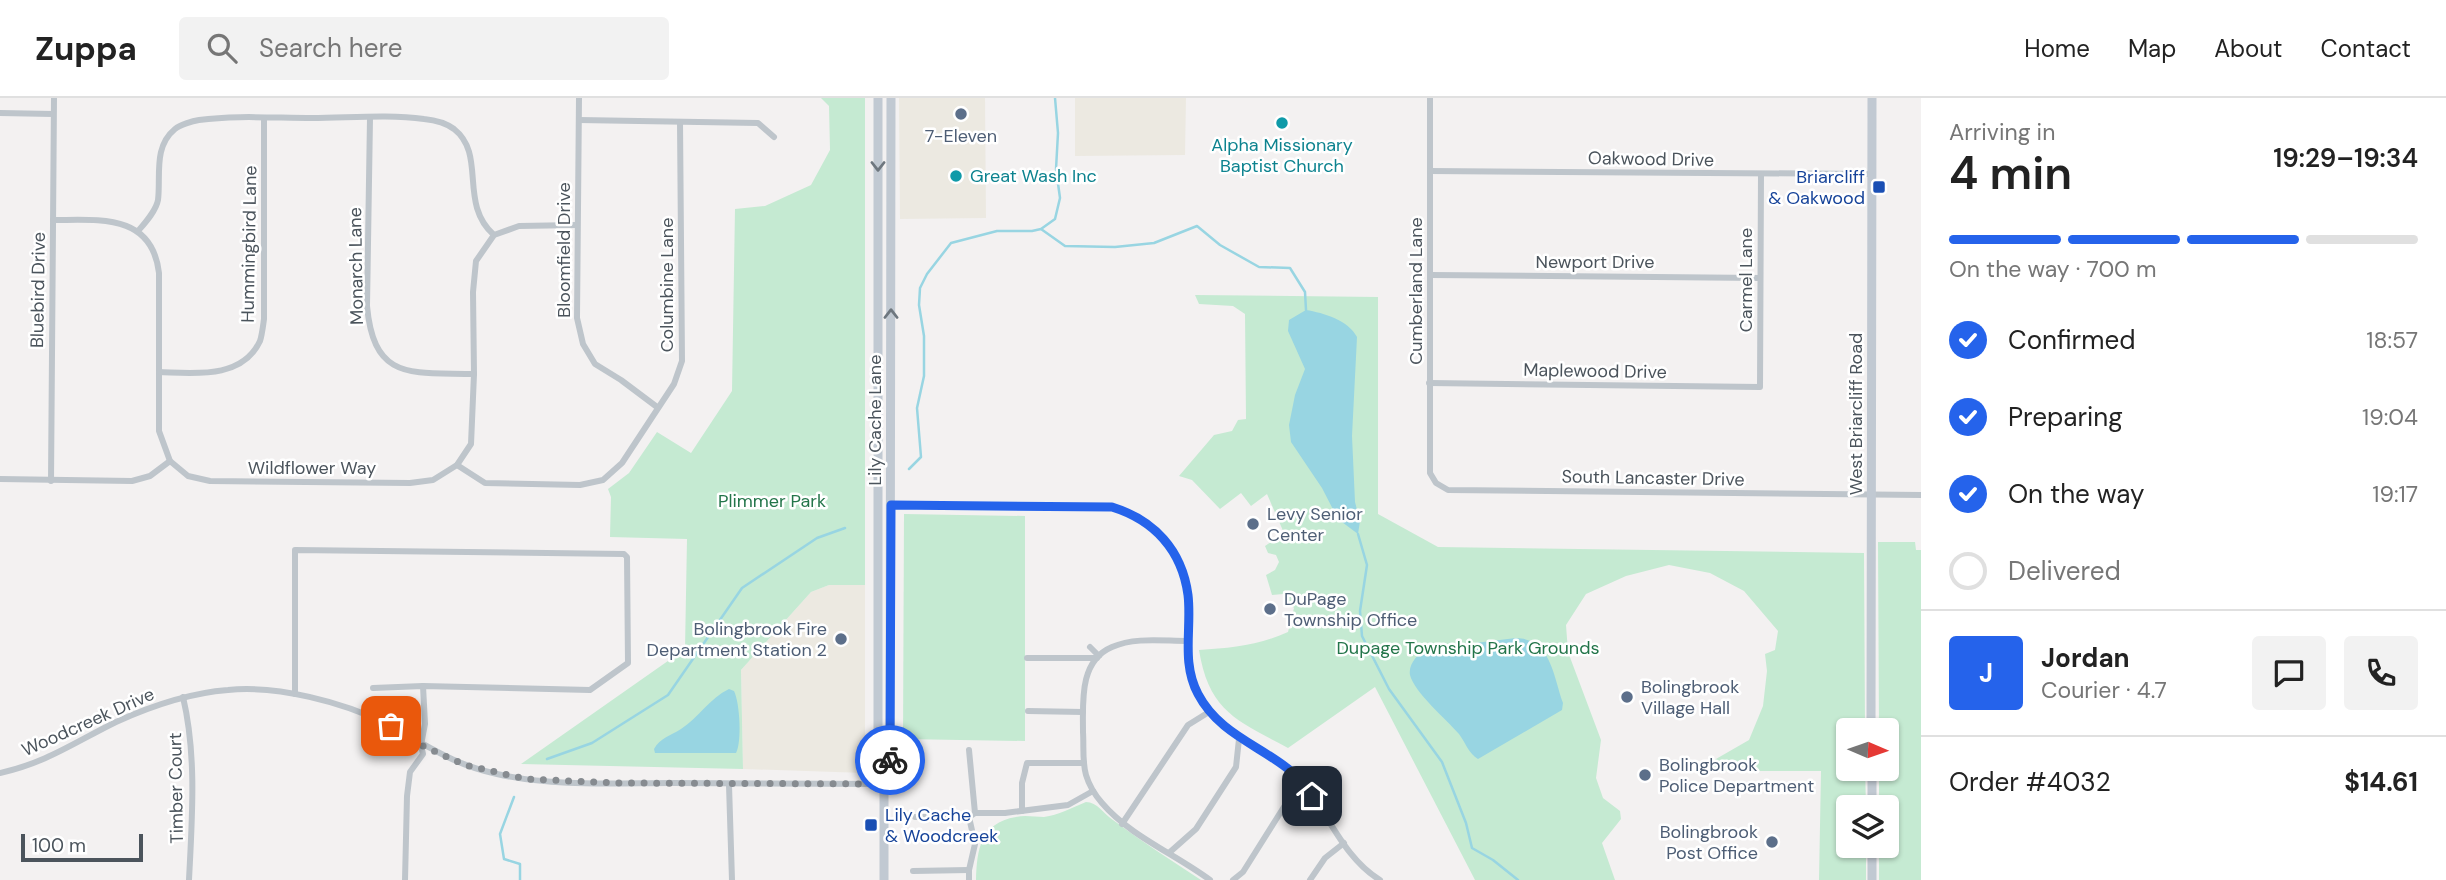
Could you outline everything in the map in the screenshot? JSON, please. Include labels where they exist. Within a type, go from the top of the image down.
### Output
[{"type":"street","name":"Bluebird Drive","points":[[51,481],[54,98]]},
{"type":"street","name":"Bloomfield Drive","points":[[579,98],[577,318],[583,344],[595,364],[657,407]]},
{"type":"street","name":"Lily Cache Lane","points":[[878,98],[878,760],[884,784]]},
{"type":"street","name":"Lily Cache Lane","points":[[884,880],[884,784],[890,760],[891,98]]},
{"type":"street","name":"Cumberland Lane","points":[[1430,98],[1430,474],[1436,483]]},
{"type":"street","name":"West Briarcliff Road","points":[[1871,718],[1872,98]]},
{"type":"street","points":[[0,113],[53,114]]},
{"type":"street","name":"Hummingbird Lane","points":[[159,372],[208,373],[232,368],[249,357],[260,340],[264,319],[264,118]]},
{"type":"street","points":[[138,231],[158,202],[162,147],[175,129],[196,120],[370,118],[423,119],[452,128],[464,139],[472,169],[473,198],[477,213],[485,228],[494,235]]},
{"type":"street","name":"Monarch Lane","points":[[370,118],[367,306],[369,330],[379,353],[391,364],[408,372],[474,374]]},
{"type":"street","points":[[579,120],[758,123],[774,137]]},
{"type":"street","name":"Columbine Lane","points":[[457,465],[485,483],[580,485],[603,480],[622,463],[674,384],[681,361],[680,122]]},
{"type":"street","name":"Oakwood Drive","points":[[1430,171],[1871,174]]},
{"type":"street","name":"Carmel Lane","points":[[1760,387],[1761,174]]},
{"type":"street","points":[[0,479],[132,481],[150,476],[170,461],[159,431],[158,266],[152,249],[138,231],[118,222],[53,220]]},
{"type":"street","points":[[457,465],[471,444],[473,292],[476,261],[494,235],[519,226],[576,225]]},
{"type":"street","name":"Newport Drive","points":[[1431,275],[1760,278]]},
{"type":"street","name":"Maplewood Drive","points":[[1429,383],[1760,387]]},
{"type":"street","name":"Wildflower Way","points":[[170,461],[188,476],[210,481],[410,483],[433,480],[457,465]]},
{"type":"street","name":"South Lancaster Drive","points":[[1436,483],[1448,490],[1921,495]]},
{"type":"street","points":[[878,505],[1112,507],[1153,527],[1181,566],[1188,595],[1186,641],[1189,667],[1197,692],[1209,712],[1239,739],[1293,772],[1344,843],[1376,879]]},
{"type":"street","points":[[295,694],[295,550],[626,555],[628,663],[590,691],[423,686],[373,688]]},
{"type":"street","points":[[1186,641],[1133,640],[1111,647],[1098,657],[1089,670],[1085,684],[1084,763],[1093,791],[1122,824],[1170,852],[1210,880]]},
{"type":"street","points":[[1090,647],[1098,657]]},
{"type":"street","points":[[1027,658],[1098,657]]},
{"type":"street","points":[[405,880],[410,772],[423,754],[423,686]]},
{"type":"street","name":"Woodcreek Drive","points":[[0,772],[36,764],[117,722],[183,697],[249,689],[295,694],[373,718],[421,745],[465,765],[526,779],[563,783],[884,784]]},
{"type":"street","name":"Timber Court","points":[[183,697],[190,726],[191,756],[189,880]]},
{"type":"street","points":[[1028,711],[1083,712]]},
{"type":"street","points":[[1122,824],[1188,725],[1209,712]]},
{"type":"street","points":[[1170,852],[1196,829],[1236,767],[1239,739]]},
{"type":"street","points":[[969,750],[975,845],[969,880]]},
{"type":"street","points":[[1022,811],[1022,783],[1027,763],[1084,763]]},
{"type":"street","points":[[729,785],[732,880]]},
{"type":"street","points":[[915,817],[972,815],[1068,805],[1093,791]]},
{"type":"street","points":[[1233,880],[1243,872],[1287,802],[1312,796]]},
{"type":"street","points":[[1310,880],[1325,858],[1344,843]]},
{"type":"street","points":[[1872,858],[1872,880]]},
{"type":"street","points":[[914,871],[969,870]]},
{"type":"shaded area","points":[[899,98],[985,98],[986,218],[900,219]]},
{"type":"shaded area","points":[[1075,98],[1186,98],[1185,155],[1075,156]]},
{"type":"shaded area","points":[[829,585],[865,585],[865,773],[743,769],[741,670],[811,592]]},
{"type":"green space","name":"Plimmer Park","points":[[821,98],[865,98],[865,585],[829,585],[811,592],[741,670],[743,769],[521,764],[685,649],[687,539],[610,537],[611,497],[608,489],[629,473],[657,432],[691,453],[732,391],[735,209],[765,206],[811,185],[830,150],[829,106]]},
{"type":"green space","name":"Dupage Township Park Grounds","points":[[1195,295],[1378,297],[1378,514],[1438,547],[1864,553],[1865,718],[1836,718],[1836,781],[1865,781],[1866,795],[1836,795],[1836,858],[1866,858],[1866,880],[1819,880],[1821,771],[1714,771],[1709,763],[1749,740],[1763,706],[1767,671],[1765,654],[1775,650],[1778,631],[1744,591],[1710,573],[1669,565],[1626,576],[1586,594],[1566,625],[1568,652],[1601,740],[1596,778],[1603,798],[1620,811],[1621,819],[1602,843],[1615,880],[1475,880],[1375,687],[1288,748],[1228,712],[1210,688],[1199,650],[1245,645],[1288,632],[1294,608],[1283,594],[1272,595],[1266,575],[1275,570],[1279,562],[1276,555],[1268,553],[1265,546],[1284,533],[1267,494],[1251,506],[1241,493],[1220,509],[1192,480],[1179,476],[1214,435],[1232,431],[1238,420],[1246,419],[1245,314],[1233,306],[1199,304]]},
{"type":"green space","points":[[904,514],[1025,516],[1025,741],[903,739]]},
{"type":"green space","points":[[1878,542],[1915,542],[1916,550],[1921,550],[1921,880],[1879,880],[1879,858],[1899,858],[1899,795],[1879,795],[1879,781],[1899,781],[1899,718],[1879,718]]},
{"type":"green space","points":[[1086,802],[1097,806],[1124,828],[1201,880],[976,880],[980,848],[995,825],[1019,816],[1049,816]]},
{"type":"water","points":[[1306,310],[1328,315],[1342,322],[1357,337],[1352,436],[1355,502],[1360,521],[1358,534],[1338,519],[1322,488],[1291,442],[1289,425],[1295,395],[1305,369],[1288,331],[1289,320]]},
{"type":"water","points":[[1516,638],[1528,640],[1544,652],[1563,703],[1562,710],[1478,759],[1413,682],[1410,675],[1412,663],[1426,649]]},
{"type":"water","points":[[729,689],[734,691],[739,713],[740,732],[736,753],[655,753],[654,749],[659,742],[681,729]]},
{"type":"waterway","points":[[909,469],[921,457],[917,408],[924,376],[924,336],[919,305],[920,288],[927,274],[951,243],[997,231],[1041,229],[1055,219],[1060,198],[1056,169],[1058,133],[1055,98]]},
{"type":"waterway","points":[[1041,229],[1065,246],[1115,247],[1154,243],[1197,226],[1220,245],[1259,267],[1290,268],[1305,292],[1306,310]]},
{"type":"waterway","points":[[547,759],[592,743],[668,695],[742,588],[817,538],[845,528]]},
{"type":"waterway","points":[[1358,534],[1367,565],[1360,611],[1362,636],[1389,689],[1442,762],[1466,823],[1472,848],[1493,860],[1518,880]]},
{"type":"waterway","points":[[514,797],[500,834],[504,859],[520,864],[520,880]]},
{"type":"way so far","points":[[391,726],[421,745],[465,765],[496,774],[563,783],[884,784],[890,760]]},
{"type":"place","name":"7-Eleven","points":[[961,114]]},
{"type":"place","name":"Alpha Missionary Baptist Church","points":[[1282,123]]},
{"type":"place","name":"Great Wash Inc","points":[[956,176]]},
{"type":"place","name":"Briarcliff & Oakwood","points":[[1879,187]]},
{"type":"place","name":"Levy Senior Center","points":[[1253,524]]},
{"type":"place","name":"DuPage Township Office","points":[[1270,609]]},
{"type":"place","name":"Bolingbrook Fire Department Station 2","points":[[841,639]]},
{"type":"place","name":"Bolingbrook Village Hall","points":[[1627,697]]},
{"type":"place","name":"Bolingbrook Police Department","points":[[1645,775]]},
{"type":"place","name":"Lily Cache & Woodcreek","points":[[871,825]]},
{"type":"place","name":"Bolingbrook Post Office","points":[[1772,842]]},
{"type":"route","points":[[890,760],[891,505],[1112,507],[1153,527],[1181,566],[1188,595],[1186,641],[1189,667],[1197,692],[1209,712],[1239,739],[1293,772],[1312,796]]}]
